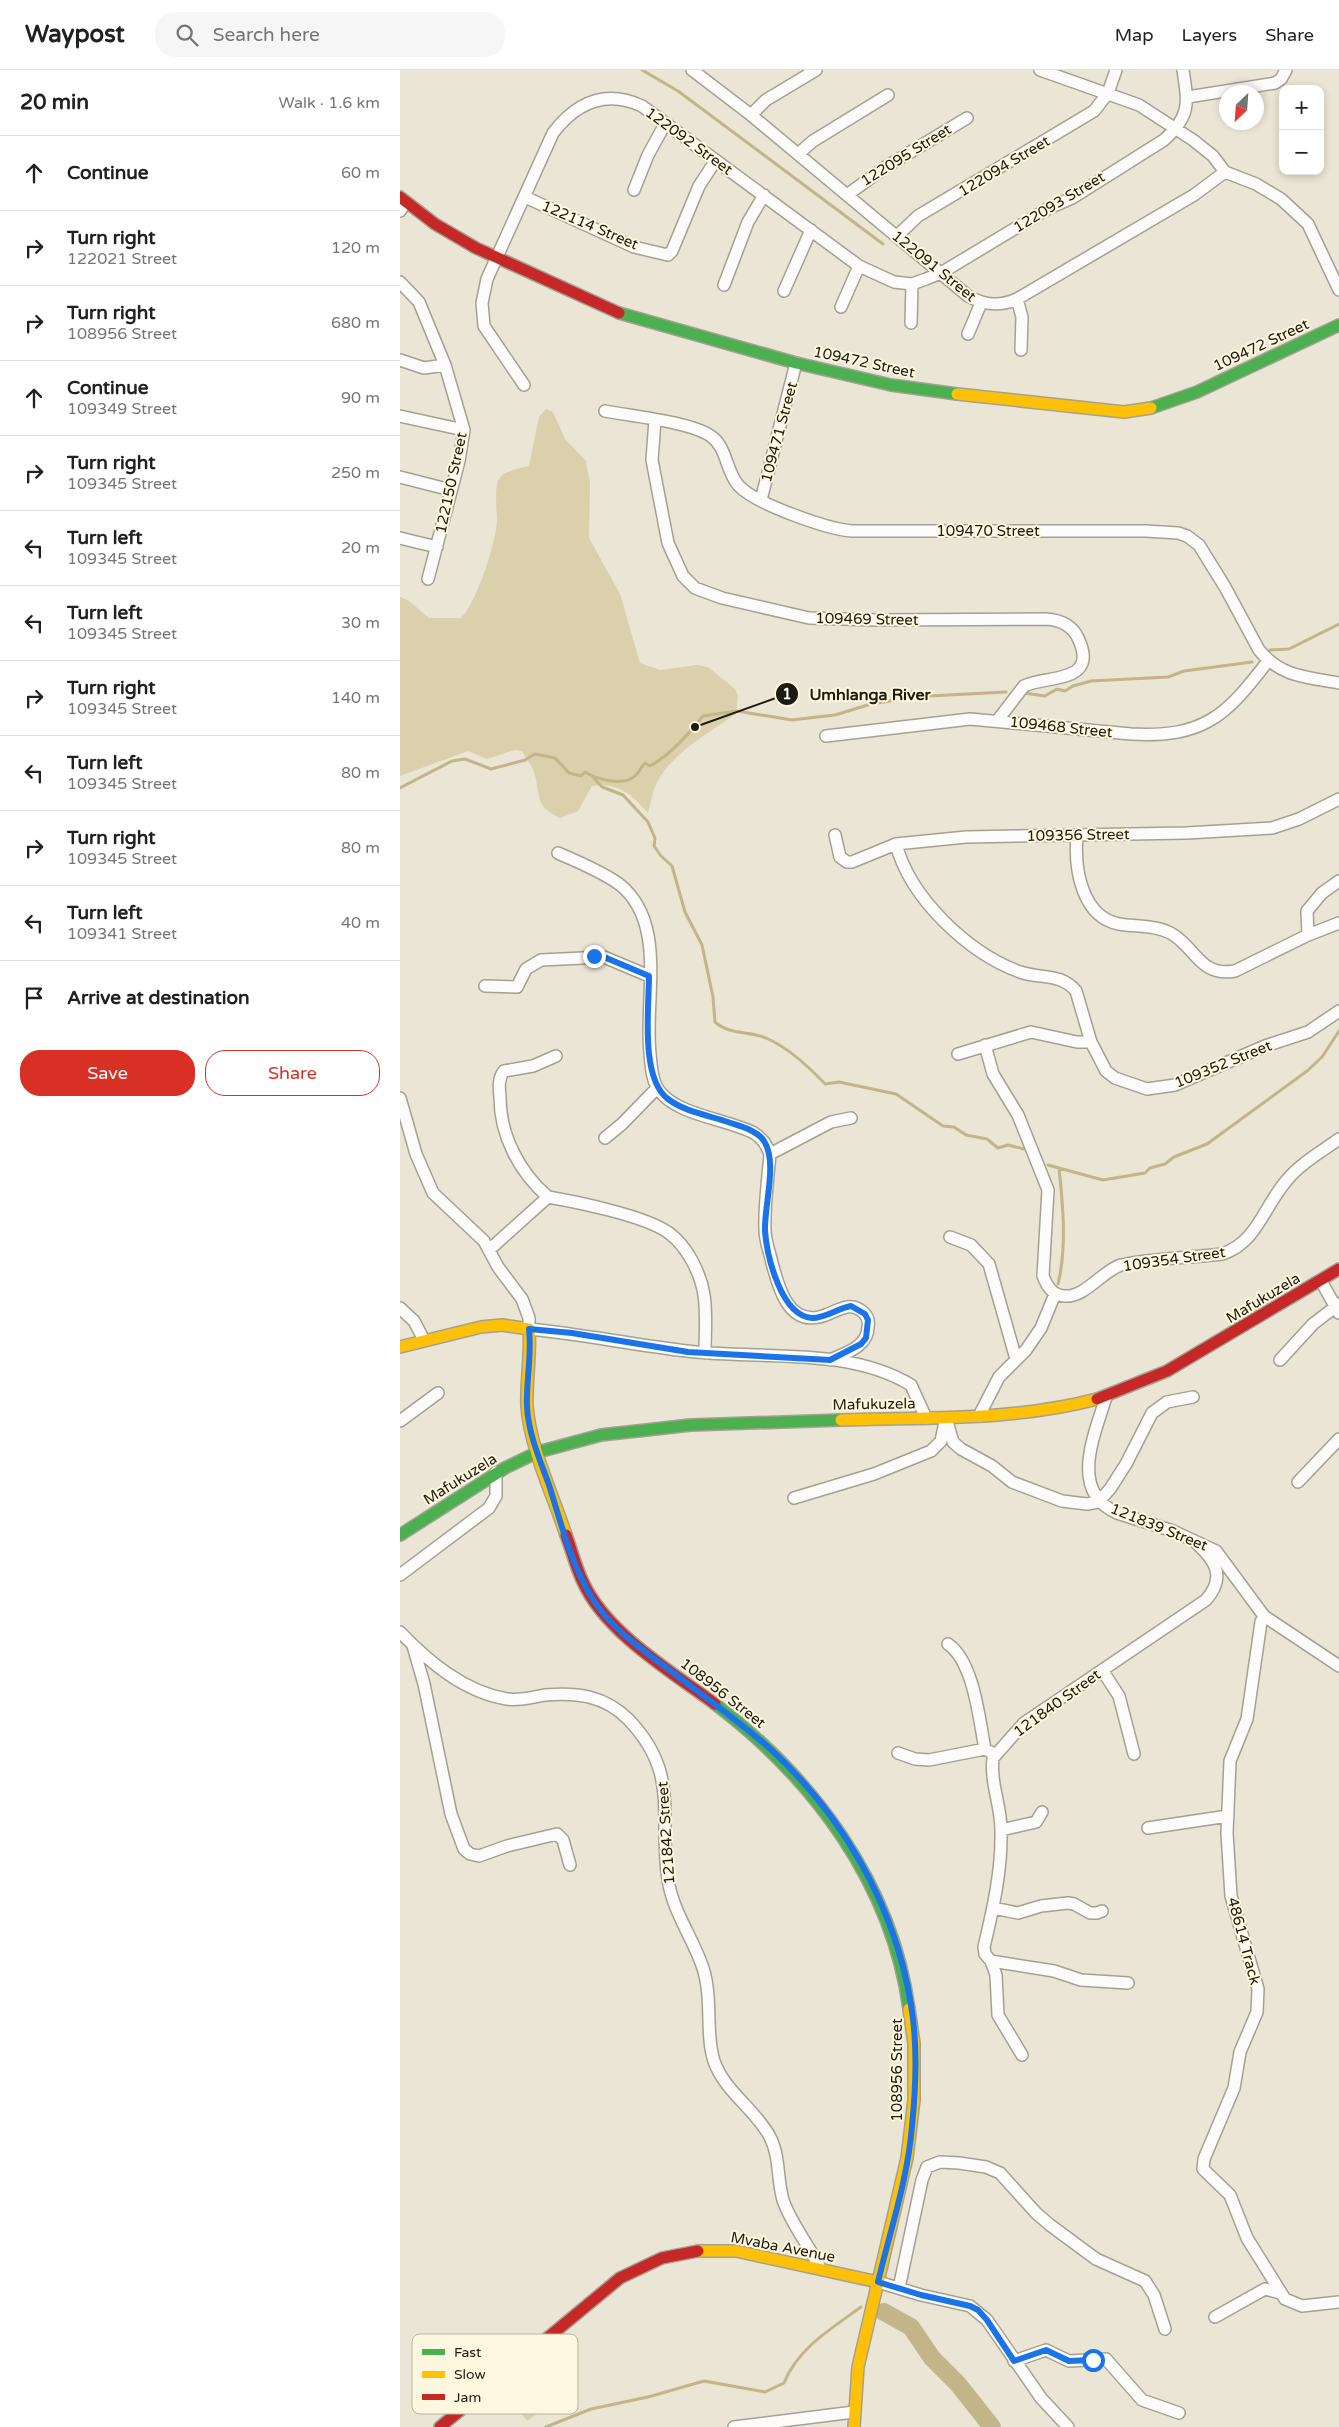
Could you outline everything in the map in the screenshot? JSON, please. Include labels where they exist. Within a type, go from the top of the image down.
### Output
[{"type":"street","name":"122091 Street","points":[[692,70],[707,74],[751,115],[968,296],[981,303],[999,304],[1016,299],[1194,195],[1225,172]]},
{"type":"street","points":[[751,115],[766,100],[816,70]]},
{"type":"street","points":[[1108,93],[1116,70]]},
{"type":"street","points":[[1176,129],[1184,113],[1188,97],[1183,70]]},
{"type":"street","points":[[1188,97],[1275,83],[1286,70]]},
{"type":"street","points":[[1048,71],[1138,105],[1176,129],[1213,156],[1225,172],[1256,184],[1281,199],[1308,224],[1339,290]]},
{"type":"street","name":"122094 Street","points":[[897,236],[918,216],[1094,111],[1108,93]]},
{"type":"street","points":[[798,154],[813,141],[888,95]]},
{"type":"street","name":"122092 Street","points":[[524,385],[484,326],[482,303],[487,279],[553,133],[563,120],[577,108],[591,102],[623,99],[642,106],[859,266],[884,279],[912,284]]},
{"type":"street","name":"122095 Street","points":[[847,195],[884,168],[967,118]]},
{"type":"street","points":[[634,190],[648,154],[665,124]]},
{"type":"street","name":"122093 Street","points":[[941,273],[1049,208],[1072,198],[1164,140],[1176,129]]},
{"type":"street","name":"122114 Street","points":[[525,197],[634,247],[668,255],[672,251],[704,177],[716,160]]},
{"type":"street","points":[[724,285],[748,222],[764,195]]},
{"type":"street","name":"109472 Street","points":[[402,203],[456,237],[496,258],[627,317],[796,363],[891,385],[930,391],[1124,412],[1145,410],[1197,392],[1339,325]]},
{"type":"street","points":[[784,291],[811,230]]},
{"type":"street","points":[[841,307],[859,266]]},
{"type":"street","points":[[911,323],[912,284],[941,273]]},
{"type":"street","name":"122150 Street","points":[[400,282],[419,302],[444,365],[464,430],[428,579]]},
{"type":"street","points":[[1016,299],[1022,317],[1021,350]]},
{"type":"street","points":[[968,334],[981,303]]},
{"type":"street","points":[[400,360],[424,368],[444,365]]},
{"type":"street","name":"109471 Street","points":[[761,500],[796,363]]},
{"type":"street","name":"109470 Street","points":[[605,411],[700,431],[714,438],[739,486],[761,500],[807,520],[844,530],[1146,531],[1178,533],[1187,536],[1204,550],[1259,650],[1268,661],[1288,672],[1339,683]]},
{"type":"street","points":[[400,416],[464,430]]},
{"type":"street","name":"109469 Street","points":[[654,420],[652,460],[668,543],[684,576],[695,588],[722,598],[809,618],[877,620],[1039,619],[1052,620],[1069,626],[1081,645],[1083,657],[1080,668],[1062,678],[1024,686],[997,720]]},
{"type":"street","points":[[400,477],[451,490]]},
{"type":"street","points":[[400,538],[437,547]]},
{"type":"street","name":"109468 Street","points":[[826,736],[944,720],[997,720],[1137,734],[1186,731],[1215,719],[1229,708],[1268,661]]},
{"type":"street","name":"109356 Street","points":[[835,836],[840,857],[847,862],[857,860],[896,844],[966,837],[1077,836],[1272,828],[1299,819],[1339,799]]},
{"type":"street","points":[[1077,836],[1076,860],[1079,875],[1090,903],[1101,918],[1120,924],[1171,933],[1203,965],[1215,970],[1235,971],[1308,935],[1339,923]]},
{"type":"street","name":"109352 Street","points":[[896,844],[909,878],[961,939],[1014,969],[1054,977],[1071,985],[1076,991],[1091,1042],[1100,1060],[1115,1078],[1132,1086],[1156,1088],[1175,1085],[1265,1046],[1308,1032],[1339,1011]]},
{"type":"street","points":[[558,853],[609,877],[636,902],[650,940],[648,1037],[651,1064],[657,1088],[669,1100],[678,1105],[754,1133],[763,1139],[770,1154],[765,1231],[779,1290],[784,1300],[791,1309],[806,1317],[819,1317],[843,1307],[851,1306],[865,1314],[868,1320],[868,1330],[861,1344],[830,1360]]},
{"type":"street","points":[[1308,935],[1307,911],[1322,893],[1339,881]]},
{"type":"street","points":[[485,986],[517,987],[526,969],[534,962],[541,960],[594,956],[604,957],[649,976]]},
{"type":"street","points":[[958,1054],[1032,1032],[1077,1042],[1091,1042]]},
{"type":"street","points":[[979,1416],[999,1378],[1026,1350],[1041,1328],[1055,1294],[1048,1288],[1043,1276],[1048,1190],[1018,1115],[994,1074],[985,1045]]},
{"type":"street","points":[[556,1056],[533,1066],[504,1071],[499,1085],[502,1127],[506,1140],[529,1177],[548,1197],[612,1212],[669,1233],[683,1250],[700,1278],[704,1296],[705,1353]]},
{"type":"street","points":[[605,1138],[657,1088]]},
{"type":"street","points":[[400,1098],[416,1154],[433,1193],[478,1233],[522,1299],[529,1318],[529,1329]]},
{"type":"street","points":[[770,1154],[831,1122],[851,1118]]},
{"type":"street","name":"109354 Street","points":[[1055,1294],[1071,1295],[1102,1274],[1120,1266],[1222,1254],[1235,1250],[1246,1241],[1286,1181],[1299,1168],[1339,1139]]},
{"type":"street","points":[[489,1250],[548,1197]]},
{"type":"street","points":[[950,1237],[971,1246],[989,1264],[1016,1359]]},
{"type":"street","name":"Mafukuzela","points":[[400,1535],[496,1472],[538,1452],[584,1438],[646,1428],[757,1422],[979,1416],[1072,1406],[1106,1397],[1167,1371],[1339,1269]]},
{"type":"street","points":[[1280,1360],[1314,1324],[1338,1308],[1321,1281]]},
{"type":"street","points":[[400,1308],[414,1321],[424,1340]]},
{"type":"street","points":[[400,1347],[481,1327],[502,1325],[705,1353],[830,1360],[881,1369],[911,1385],[916,1392],[926,1418]]},
{"type":"street","name":"108956 Street","points":[[529,1329],[531,1351],[527,1405],[531,1433],[574,1562],[583,1583],[601,1611],[644,1651],[767,1746],[803,1781],[850,1843],[866,1872],[892,1933],[904,1972],[912,2006],[915,2034],[915,2085],[912,2129],[907,2158],[858,2367],[854,2427]]},
{"type":"street","points":[[400,1421],[438,1393]]},
{"type":"street","name":"121839 Street","points":[[1106,1397],[1088,1460],[1089,1479],[1099,1500],[1117,1513],[1208,1546],[1221,1556],[1237,1582],[1264,1616],[1339,1666]]},
{"type":"street","points":[[946,1418],[953,1442],[961,1449],[992,1466],[1012,1482],[1076,1504],[1093,1504],[1110,1489],[1126,1464],[1152,1413],[1167,1402],[1193,1397]]},
{"type":"street","points":[[794,1498],[874,1474],[931,1451],[941,1441],[946,1418]]},
{"type":"street","points":[[1298,1482],[1339,1439]]},
{"type":"street","points":[[400,1575],[489,1508],[496,1496],[496,1472]]},
{"type":"street","name":"121840 Street","points":[[990,1751],[1024,1723],[1186,1614],[1211,1594],[1216,1582],[1216,1567],[1210,1556],[1193,1540]]},
{"type":"street","name":"48614 Track","points":[[1264,1616],[1261,1622],[1247,1719],[1230,1762],[1228,1816],[1231,1896],[1259,1997],[1255,2020],[1240,2052],[1232,2094],[1204,2159],[1203,2169],[1209,2178],[1225,2189],[1232,2200],[1247,2238],[1280,2293],[1290,2302],[1302,2306],[1339,2302]]},
{"type":"street","name":"121842 Street","points":[[400,1632],[412,1645],[449,1675],[465,1684],[499,1697],[516,1700],[569,1694],[597,1698],[611,1705],[628,1719],[646,1740],[659,1762],[665,1788],[666,1864],[671,1892],[679,1917],[701,1962],[708,1992],[714,2062],[736,2095],[769,2136],[786,2207],[820,2268]]},
{"type":"street","points":[[948,1644],[956,1649],[965,1666],[990,1751],[1001,1830],[1000,1870],[984,1947],[985,1954],[991,1961],[996,1975],[998,2015],[1022,2055]]},
{"type":"street","points":[[412,1645],[424,1684],[447,1800],[464,1849],[470,1854],[479,1856],[507,1846],[558,1834],[563,1840],[570,1865]]},
{"type":"street","points":[[1102,1670],[1119,1696],[1134,1754]]},
{"type":"street","points":[[898,1753],[915,1759],[929,1760],[990,1751]]},
{"type":"street","points":[[1001,1830],[1036,1822],[1042,1812]]},
{"type":"street","points":[[1148,1828],[1228,1816]]},
{"type":"street","points":[[993,1908],[1018,1913],[1041,1906],[1068,1903],[1074,1904],[1090,1913],[1102,1911]]},
{"type":"street","points":[[991,1961],[1054,1971],[1081,1980],[1128,1982]]},
{"type":"street","points":[[899,2288],[922,2180],[928,2167],[940,2162],[974,2165],[986,2167],[1000,2173],[1036,2213],[1096,2259],[1145,2281],[1154,2295],[1165,2329]]},
{"type":"street","name":"Mvaba Avenue","points":[[552,2334],[602,2292],[641,2267],[662,2258],[706,2250],[736,2251],[878,2282]]},
{"type":"street","points":[[878,2282],[970,2306],[978,2310],[1041,2398],[1068,2427]]},
{"type":"street","points":[[1215,2317],[1265,2289],[1280,2293]]},
{"type":"street","points":[[1014,2361],[1046,2350],[1069,2361],[1106,2359],[1142,2400],[1179,2413]]},
{"type":"street","points":[[734,2427],[854,2412]]},
{"type":"street","name":"Mvaba Avenue","points":[[440,2427],[456,2414]]},
{"type":"shaded area","points":[[546,409],[553,412],[565,439],[586,461],[590,483],[589,538],[620,594],[640,663],[660,670],[697,665],[708,667],[735,689],[738,696],[736,714],[683,751],[666,769],[655,787],[648,813],[624,791],[601,785],[592,786],[578,811],[560,818],[552,814],[542,804],[533,769],[522,751],[515,750],[487,759],[468,751],[400,776],[400,597],[409,601],[429,618],[461,618],[467,611],[479,587],[496,531],[497,483],[504,474],[529,466],[539,417]]},
{"type":"shaded area","points":[[522,2414],[537,2414],[527,2421]]},
{"type":"waterway","points":[[642,70],[678,91],[883,244]]},
{"type":"waterway","points":[[1270,650],[1289,649],[1339,624]]},
{"type":"waterway","points":[[1024,693],[1045,696],[1057,689],[1065,691],[1073,686],[1091,681],[1168,677],[1184,671],[1252,662]]},
{"type":"waterway","points":[[400,788],[452,761],[465,759],[491,769],[525,760],[535,754],[555,758],[569,773],[581,776],[585,772],[610,781],[624,781],[635,776],[645,763],[650,766],[672,750],[686,737],[703,716],[737,711],[792,720],[835,715],[871,704],[890,701],[902,692],[915,692],[929,696],[1006,692]]},
{"type":"waterway","points":[[592,776],[602,787],[623,795],[648,822],[655,838],[654,846],[672,866],[685,912],[702,945],[713,997],[715,1022],[727,1029],[759,1036],[774,1042],[798,1058],[825,1084],[839,1082],[896,1094],[943,1126],[954,1127],[966,1135],[987,1139],[998,1148],[1008,1145],[1024,1149]]},
{"type":"waterway","points":[[1048,1165],[1103,1180],[1145,1173],[1150,1168],[1165,1164],[1174,1157],[1207,1144],[1307,1071],[1322,1057],[1339,1031]]},
{"type":"waterway","points":[[1058,1284],[1063,1255],[1063,1211],[1059,1168]]},
{"type":"waterway","points":[[546,2427],[591,2409],[648,2397],[704,2381],[765,2392],[784,2383],[798,2359],[807,2349],[827,2331],[861,2307]]},
{"type":"waterway","points":[[884,2312],[911,2327],[932,2358],[958,2384],[992,2427]]},
{"type":"traffic: fast","points":[[619,313],[796,363],[891,385],[957,394]]},
{"type":"traffic: fast","points":[[1151,408],[1197,392],[1339,325]]},
{"type":"traffic: fast","points":[[400,1535],[505,1468],[538,1452],[601,1435],[691,1425],[841,1420]]},
{"type":"traffic: fast","points":[[715,1704],[785,1766],[843,1838],[866,1877],[885,1919],[900,1963],[909,2009]]},
{"type":"traffic: slow","points":[[957,394],[1124,412],[1151,408]]},
{"type":"traffic: slow","points":[[400,1347],[481,1327],[502,1325],[529,1329],[527,1396],[529,1422],[537,1455],[566,1535]]},
{"type":"traffic: slow","points":[[841,1420],[1002,1415],[1066,1406],[1097,1399]]},
{"type":"traffic: slow","points":[[854,2427],[858,2367],[907,2158],[914,2100],[914,2043],[909,2009]]},
{"type":"traffic: slow","points":[[698,2251],[736,2251],[878,2282]]},
{"type":"traffic: jam","points":[[400,197],[435,224],[476,248],[619,313]]},
{"type":"traffic: jam","points":[[1097,1399],[1167,1371],[1339,1269]]},
{"type":"traffic: jam","points":[[566,1535],[583,1582],[607,1618],[660,1665],[715,1704]]},
{"type":"traffic: jam","points":[[552,2334],[620,2278],[662,2258],[698,2251]]},
{"type":"traffic: jam","points":[[440,2427],[456,2414]]},
{"type":"place","name":"Umhlanga River","points":[[695,727]]},
{"type":"route","points":[[594,956],[604,957],[649,976],[648,1037],[654,1080],[660,1092],[678,1105],[742,1127],[763,1139],[770,1154],[765,1231],[779,1290],[784,1300],[791,1309],[812,1318],[843,1307],[851,1306],[858,1308],[865,1314],[868,1320],[868,1330],[866,1338],[861,1344],[830,1360],[688,1352],[572,1333],[529,1329],[531,1351],[527,1405],[531,1433],[574,1562],[592,1598],[612,1623],[644,1651],[767,1746],[803,1781],[850,1843],[866,1872],[892,1933],[912,2006],[915,2034],[915,2085],[912,2129],[907,2158],[878,2282],[921,2295],[970,2306],[978,2310],[987,2320],[1014,2361],[1046,2350],[1069,2361],[1093,2360]]}]
